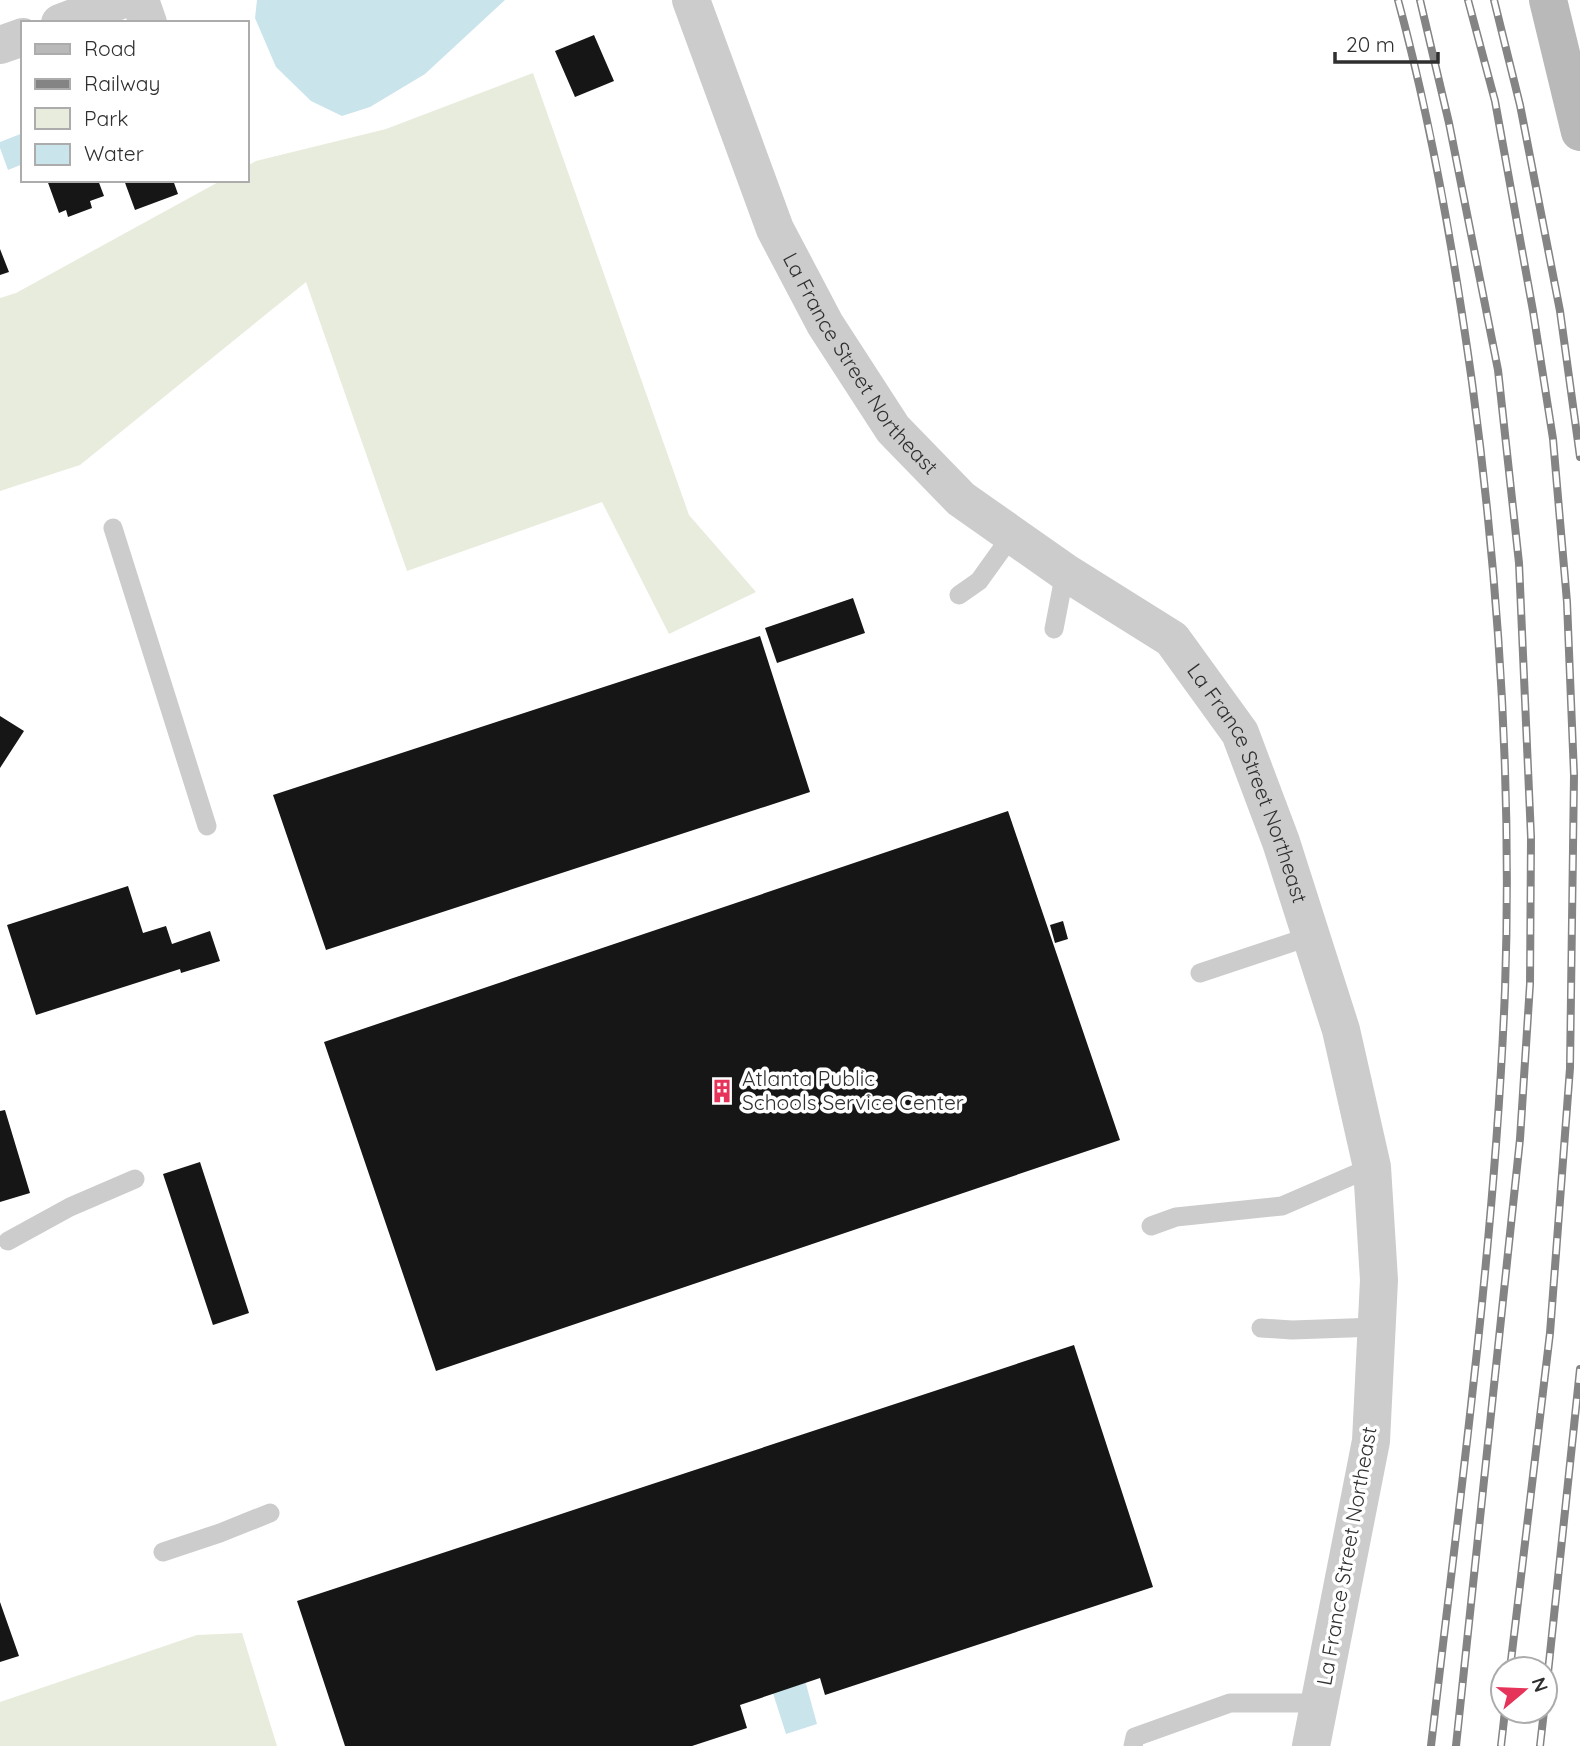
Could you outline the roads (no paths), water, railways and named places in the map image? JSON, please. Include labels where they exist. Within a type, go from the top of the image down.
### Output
[{"type":"main road","points":[[1548,0],[1580,132]]},
{"type":"street","points":[[65,21],[121,0]]},
{"type":"street","points":[[140,0],[147,21]]},
{"type":"street","name":"La France Street Northeast","points":[[691,0],[775,229],[825,324],[893,429],[961,499],[1065,572],[1172,639],[1240,733],[1282,842],[1341,1030],[1372,1167],[1379,1280],[1371,1441],[1311,1746]]},
{"type":"street","points":[[0,45],[21,38]]},
{"type":"lane","points":[[113,528],[207,826]]},
{"type":"lane","points":[[959,595],[979,581],[1012,535]]},
{"type":"lane","points":[[1054,629],[1065,572]]},
{"type":"lane","points":[[1200,973],[1311,936]]},
{"type":"lane","points":[[1151,1226],[1176,1217],[1282,1206],[1372,1167]]},
{"type":"lane","points":[[8,1241],[70,1207],[135,1179]]},
{"type":"lane","points":[[1261,1328],[1292,1330],[1377,1326]]},
{"type":"lane","points":[[163,1552],[270,1513]]},
{"type":"lane","points":[[1133,1746],[1135,1737],[1230,1703],[1320,1703]]},
{"type":"water","points":[[257,0],[505,0],[425,74],[370,107],[342,116],[311,101],[276,67],[255,18]]},
{"type":"water","points":[[21,134],[21,165],[8,170],[0,142]]},
{"type":"water","points":[[795,1644],[817,1724],[786,1734],[761,1656]]},
{"type":"railway","points":[[1398,0],[1441,190],[1472,382],[1496,609],[1507,838],[1505,990],[1493,1180],[1475,1369],[1431,1746]]},
{"type":"railway","points":[[1420,0],[1449,123],[1498,370],[1519,563],[1531,837],[1530,984],[1520,1139],[1456,1746]]},
{"type":"railway","points":[[1468,0],[1495,101],[1553,439],[1567,602],[1574,775],[1570,1068],[1550,1333],[1512,1655]]},
{"type":"railway","points":[[1494,0],[1520,105],[1560,311],[1580,457]]},
{"type":"railway","points":[[1550,1655],[1580,1369]]},
{"type":"railway","points":[[1501,1746],[1503,1725]]},
{"type":"railway","points":[[1540,1746],[1542,1725]]},
{"type":"place","name":"Atlanta Public Schools Service Center","points":[[722,1091]]}]
